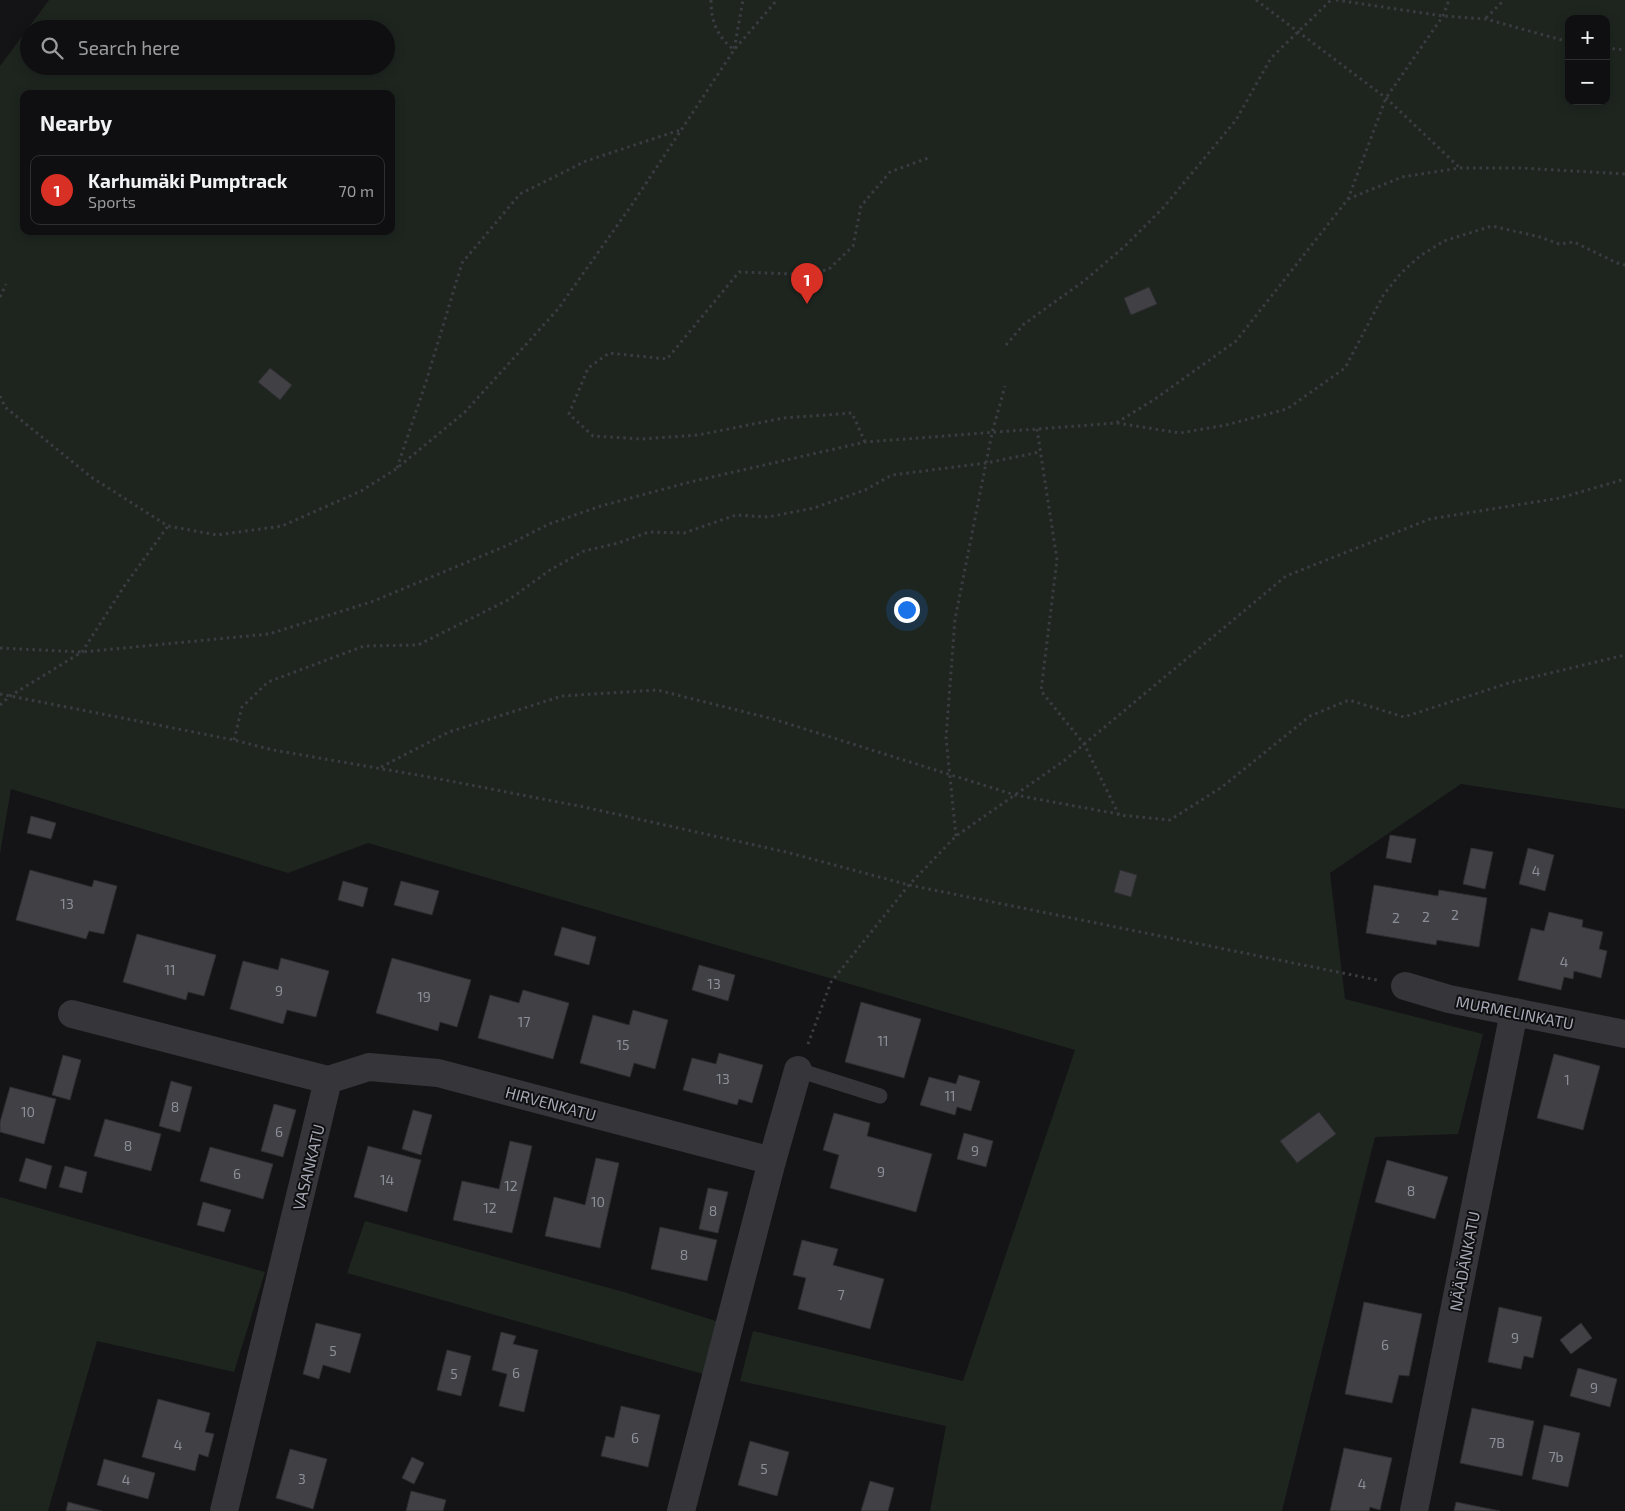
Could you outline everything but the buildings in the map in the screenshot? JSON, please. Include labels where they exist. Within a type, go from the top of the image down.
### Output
[{"type":"street","name":"MURMELINKATU","points":[[1405,986],[1449,999],[1625,1034]]},
{"type":"street","name":"NÄÄDÄNKATU","points":[[1414,1511],[1514,1012]]},
{"type":"street","points":[[72,1014],[328,1080]]},
{"type":"street","name":"HIRVENKATU","points":[[328,1080],[369,1066],[438,1073],[772,1161]]},
{"type":"street","points":[[681,1511],[772,1161],[798,1070]]},
{"type":"street","name":"VASANKATU","points":[[224,1511],[328,1080]]},
{"type":"lane","points":[[798,1070],[880,1096]]},
{"type":"path","points":[[711,0],[711,15],[721,39],[734,50]]},
{"type":"path","points":[[734,50],[743,0]]},
{"type":"path","points":[[0,396],[5,406],[92,477],[168,526],[217,536],[282,526],[362,491],[396,469],[465,412],[558,309],[631,206],[734,50],[778,0]]},
{"type":"path","points":[[1256,0],[1298,34],[1386,98],[1460,168]]},
{"type":"path","points":[[1006,345],[1024,324],[1084,280],[1125,246],[1163,208],[1236,120],[1271,58],[1298,34],[1331,0]]},
{"type":"path","points":[[1336,0],[1442,16],[1486,19],[1565,41]]},
{"type":"path","points":[[1116,423],[1155,399],[1236,341],[1348,199],[1386,98],[1442,16],[1450,0]]},
{"type":"path","points":[[1486,19],[1504,0]]},
{"type":"path","points":[[1610,48],[1625,50]]},
{"type":"path","points":[[396,469],[426,382],[462,263],[520,194],[586,161],[681,130]]},
{"type":"path","points":[[865,442],[852,413],[784,418],[698,435],[642,439],[593,436],[569,414],[588,368],[609,353],[666,359],[739,272],[793,274],[828,270],[853,246],[861,206],[890,172],[928,158]]},
{"type":"path","points":[[1348,199],[1402,177],[1460,168],[1521,168],[1625,174]]},
{"type":"path","points":[[0,648],[82,652],[269,634],[374,601],[508,544],[549,524],[601,506],[690,482],[865,442],[992,434],[1116,423],[1180,433],[1287,409],[1345,368],[1384,294],[1401,273],[1420,256],[1444,241],[1492,226],[1540,237],[1559,244],[1574,242],[1625,265]]},
{"type":"path","points":[[0,297],[6,284]]},
{"type":"path","points":[[956,836],[946,738],[955,619],[992,434],[1005,386]]},
{"type":"path","points":[[1037,429],[1057,560],[1041,691],[1084,744],[1119,814]]},
{"type":"path","points":[[234,740],[242,707],[268,682],[364,646],[418,645],[510,600],[550,570],[584,551],[618,543],[649,532],[684,533],[736,515],[768,517],[814,508],[866,490],[892,475],[986,463],[1040,452]]},
{"type":"path","points":[[798,1070],[831,982],[909,885],[956,836],[1084,744],[1286,576],[1430,518],[1560,498],[1625,479]]},
{"type":"path","points":[[0,704],[82,652],[125,584],[168,526]]},
{"type":"path","points":[[380,768],[449,732],[562,696],[657,690],[773,719],[1015,795],[1119,814],[1170,820],[1222,787],[1310,716],[1350,700],[1404,717],[1509,683],[1625,655]]},
{"type":"path","points":[[0,694],[234,740],[273,750],[380,768],[603,811],[786,852],[909,885],[1405,986]]},
{"type":"shaded area","points":[[49,0],[1625,0],[1625,809],[1461,784],[1330,873],[1345,999],[1483,1034],[1458,1134],[1375,1137],[1282,1511],[930,1511],[946,1426],[740,1381],[753,1331],[963,1381],[1075,1050],[368,843],[288,873],[11,789],[0,854],[0,66],[20,39],[20,75],[395,75],[395,20],[34,20]]},
{"type":"shaded area","points":[[0,1197],[265,1272],[234,1372],[97,1341],[48,1511],[0,1511]]},
{"type":"shaded area","points":[[365,1221],[624,1292],[719,1322],[703,1374],[347,1273]]},
{"type":"place","name":"Karhumäki Pumptrack","points":[[807,304]]}]
